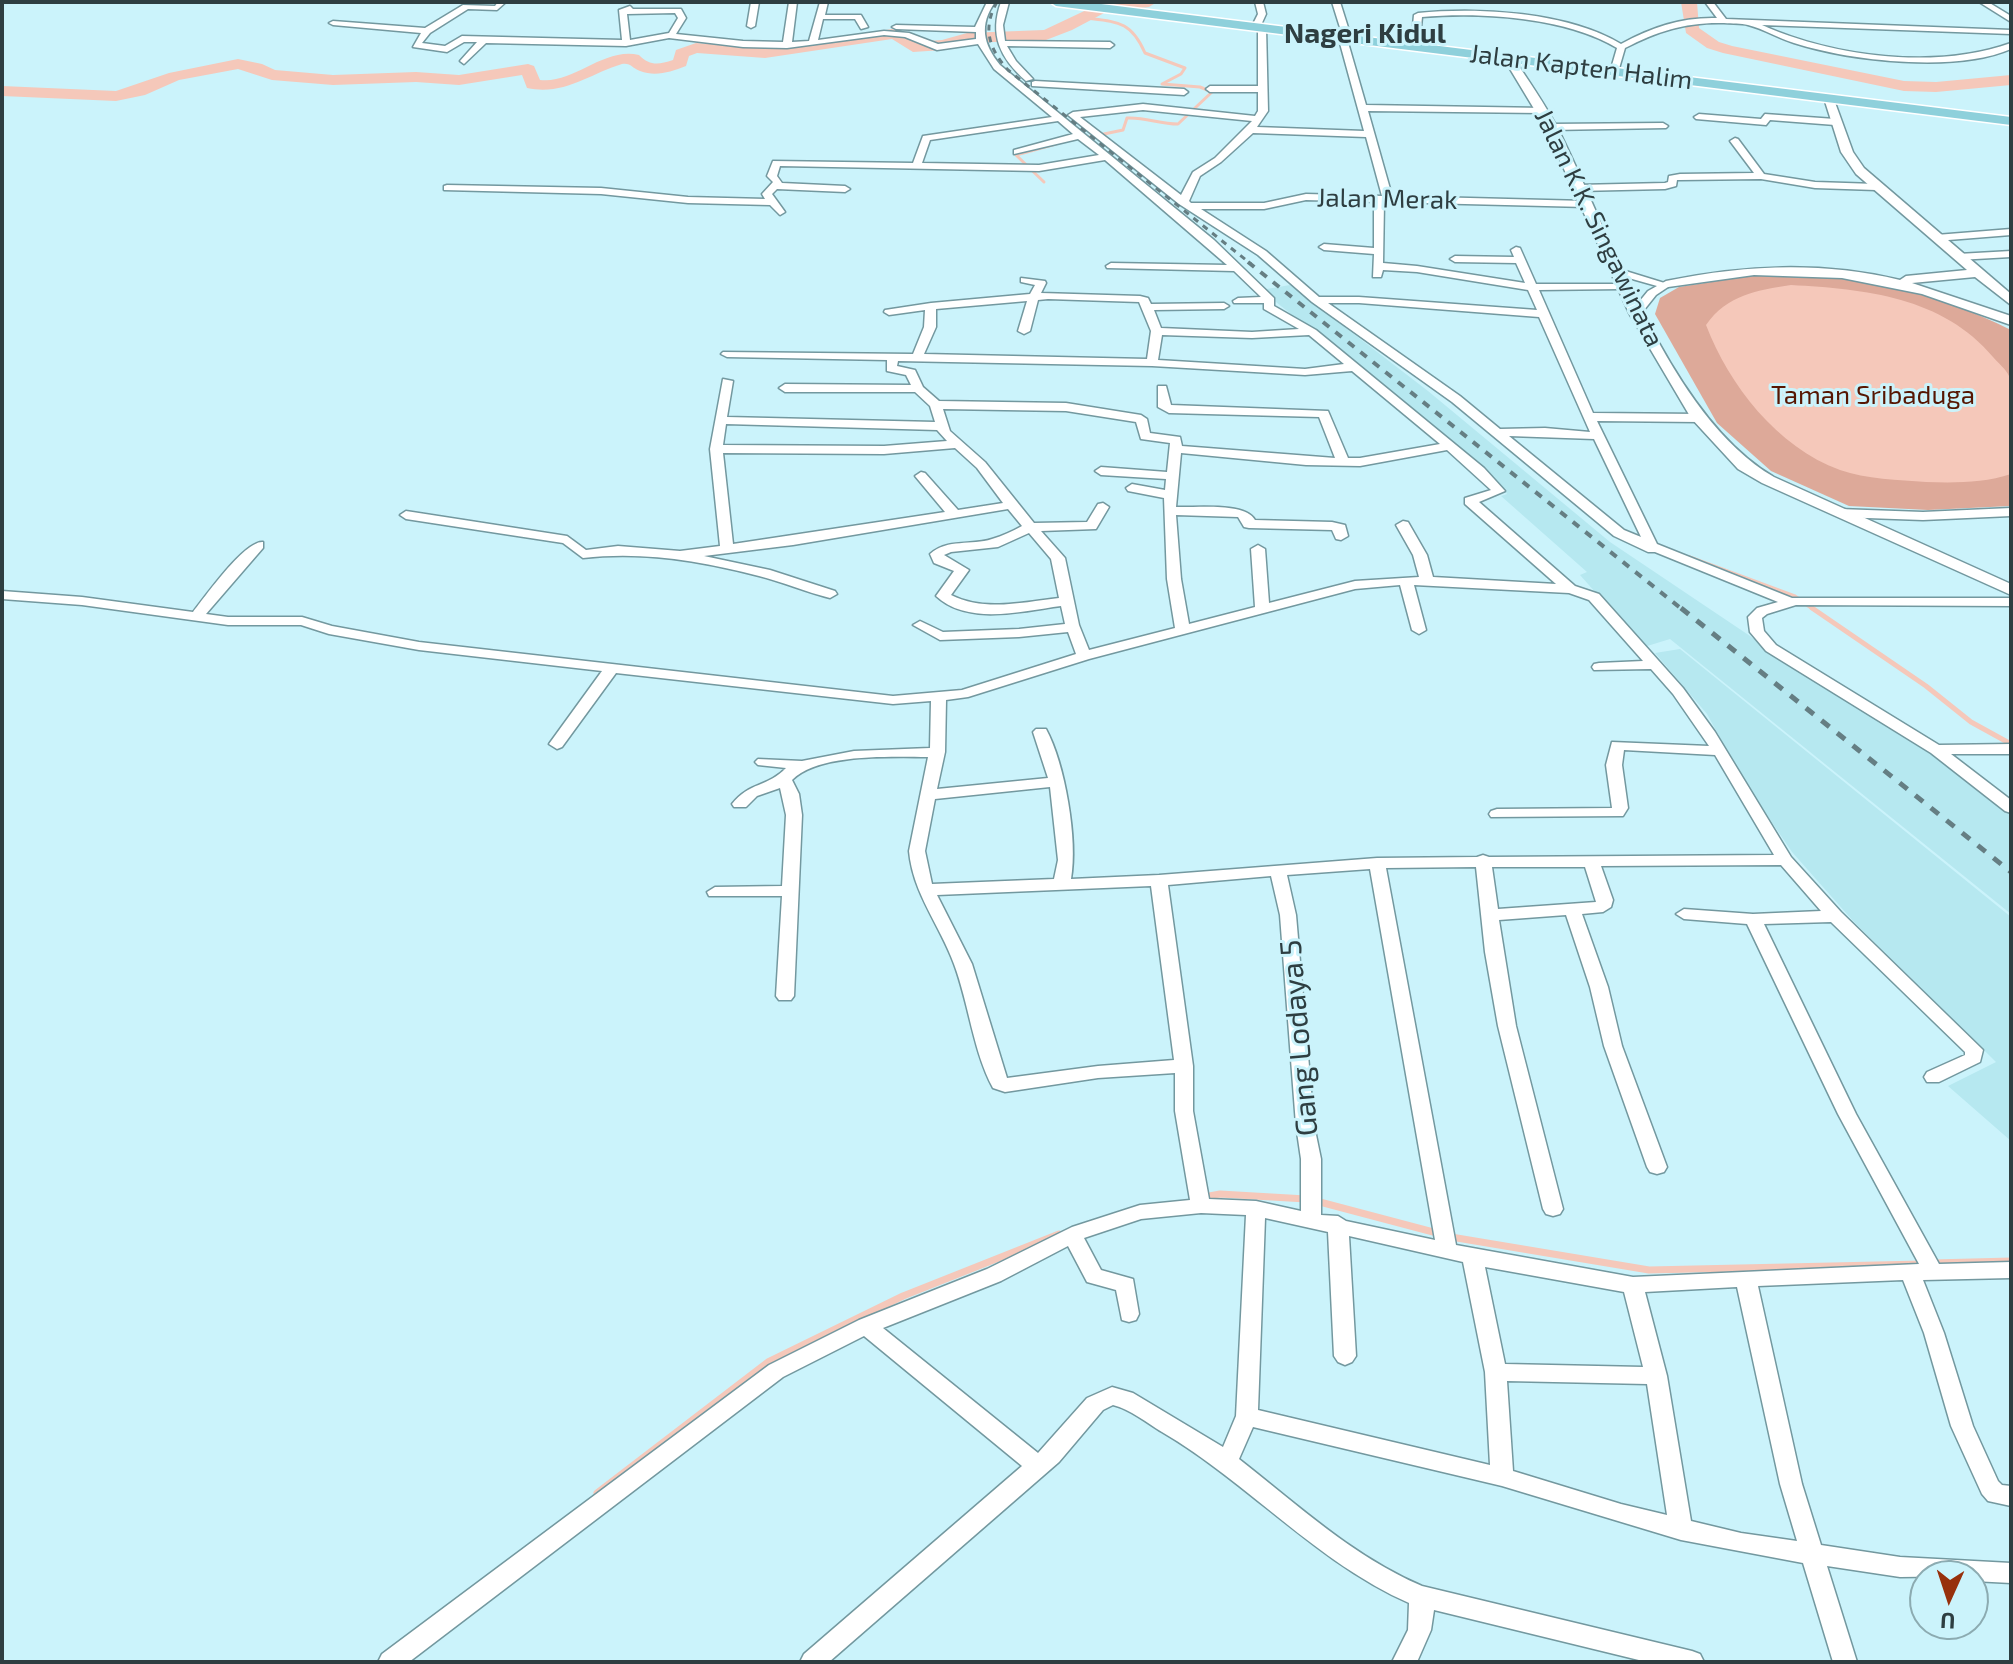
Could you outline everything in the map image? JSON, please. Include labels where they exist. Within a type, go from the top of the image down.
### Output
[{"type":"main road","name":"Jalan Kapten Halim","points":[[1056,2],[1107,11],[1344,36],[2011,121]]},
{"type":"street","points":[[502,2],[497,8],[466,7],[427,31],[417,45],[445,49],[459,39],[626,43],[671,36],[739,45],[787,45],[897,33],[934,47],[978,36]]},
{"type":"street","points":[[626,43],[623,12],[624,8],[634,7],[636,2]]},
{"type":"street","points":[[751,26],[755,2]]},
{"type":"street","points":[[787,45],[793,2]]},
{"type":"street","points":[[813,43],[824,2]]},
{"type":"street","points":[[978,36],[991,2]]},
{"type":"street","points":[[1005,2],[1000,15],[1000,38],[1003,54],[1014,67],[1073,115],[1107,157],[1210,242],[1270,300]]},
{"type":"street","points":[[1186,204],[1196,174],[1218,160],[1251,130],[1263,111],[1259,27],[1262,14],[1259,2]]},
{"type":"street","points":[[1336,2],[1370,134],[1383,199],[1377,270],[1417,269],[1531,287],[1622,286]]},
{"type":"street","points":[[1415,47],[1416,2]]},
{"type":"street","points":[[1709,2],[1722,19]]},
{"type":"street","points":[[1983,2],[2011,20]]},
{"type":"street","points":[[1512,19],[1519,7]]},
{"type":"street","points":[[623,12],[678,11],[682,18],[671,36]]},
{"type":"street","points":[[1418,15],[1459,14],[1590,31],[1621,47]]},
{"type":"street","points":[[820,17],[858,17],[864,27]]},
{"type":"street","points":[[1614,72],[1621,47],[1659,26],[1700,20],[2011,32]]},
{"type":"street","points":[[1744,20],[1784,40],[1804,46],[1885,59],[2011,56]]},
{"type":"street","points":[[1801,22],[1804,46]]},
{"type":"street","points":[[333,23],[427,31]]},
{"type":"street","points":[[849,28],[978,36]]},
{"type":"street","points":[[978,36],[997,67],[1062,118],[1262,253],[1282,274],[1316,300],[1456,399],[1619,533],[1653,549],[1799,601]]},
{"type":"street","points":[[1000,38],[1110,45]]},
{"type":"street","points":[[464,61],[484,40]]},
{"type":"street","points":[[1978,57],[2011,46]]},
{"type":"street","name":"Jalan K.K. Singawinata","points":[[1509,59],[1551,127],[1636,313],[1699,418],[1744,466],[1839,513],[2011,590]]},
{"type":"street","points":[[1035,84],[1184,92]]},
{"type":"street","points":[[1210,89],[1263,89]]},
{"type":"street","points":[[1827,97],[1847,152],[1876,187],[2009,297]]},
{"type":"street","points":[[1073,115],[1143,107],[1258,119]]},
{"type":"street","points":[[1362,108],[1541,110]]},
{"type":"street","points":[[1699,117],[1757,122],[1766,122],[1765,117],[1835,122]]},
{"type":"street","points":[[917,165],[926,138],[1062,118]]},
{"type":"street","points":[[1551,127],[1663,126]]},
{"type":"street","points":[[1251,130],[1370,134]]},
{"type":"street","points":[[1017,152],[1090,136]]},
{"type":"street","points":[[1735,141],[1761,176]]},
{"type":"street","points":[[780,212],[767,194],[778,182],[772,176],[776,163],[1034,167],[1107,157]]},
{"type":"street","points":[[1578,188],[1665,186],[1673,184],[1671,179],[1674,177],[1761,176],[1804,184],[1876,187]]},
{"type":"street","points":[[776,186],[845,189]]},
{"type":"street","points":[[447,188],[601,191],[734,202],[772,202]]},
{"type":"street","points":[[504,203],[511,189]]},
{"type":"street","name":"Jalan Merak","points":[[1186,204],[1264,206],[1300,197],[1586,204]]},
{"type":"street","points":[[1936,238],[2011,232]]},
{"type":"street","points":[[1335,236],[1378,245]]},
{"type":"street","points":[[1324,247],[1378,245]]},
{"type":"street","points":[[1958,257],[2011,254]]},
{"type":"street","points":[[1455,259],[1519,255],[1542,314],[1653,549]]},
{"type":"street","points":[[1111,266],[1235,268]]},
{"type":"street","points":[[1636,313],[1652,293],[1666,285],[1707,276],[1775,268],[1834,271],[1891,281],[1953,298],[2011,321]]},
{"type":"street","points":[[1615,271],[1666,285]]},
{"type":"street","points":[[1891,281],[1978,273]]},
{"type":"street","points":[[1024,331],[1031,304],[1041,283],[1025,280]]},
{"type":"street","points":[[1031,304],[1048,296],[1140,299],[1162,331]]},
{"type":"street","points":[[1238,301],[1270,300]]},
{"type":"street","points":[[1270,300],[1268,307],[1312,332],[1499,489],[1497,493],[1470,501],[1570,589]]},
{"type":"street","points":[[1316,300],[1359,300],[1542,314]]},
{"type":"street","points":[[889,312],[931,306],[1031,304],[1052,307]]},
{"type":"street","points":[[918,356],[930,327],[931,306]]},
{"type":"street","points":[[1146,307],[1224,306]]},
{"type":"street","points":[[1162,331],[1252,335],[1312,332]]},
{"type":"street","points":[[1147,363],[1162,331]]},
{"type":"street","points":[[727,354],[1147,363],[1305,372],[1352,367]]},
{"type":"street","points":[[893,357],[891,369],[910,371],[918,389],[936,405],[941,426],[981,465],[1058,558],[1073,627],[1084,656]]},
{"type":"street","points":[[727,381],[716,449],[727,548]]},
{"type":"street","points":[[785,388],[918,389]]},
{"type":"street","points":[[1162,388],[1164,407],[1169,409],[1324,414],[1343,462]]},
{"type":"street","points":[[936,405],[1096,410],[1141,419],[1145,436],[1176,440],[1169,511],[1174,579],[1183,631]]},
{"type":"street","points":[[1591,417],[1699,418]]},
{"type":"street","points":[[720,420],[941,426]]},
{"type":"street","points":[[1496,433],[1533,431],[1600,436]]},
{"type":"street","points":[[716,449],[884,450],[960,444]]},
{"type":"street","points":[[1177,449],[1343,462],[1379,459],[1449,446]]},
{"type":"street","points":[[1101,471],[1173,476]]},
{"type":"street","points":[[921,476],[954,514]]},
{"type":"street","points":[[1132,488],[1169,495]]},
{"type":"street","points":[[680,555],[793,541],[954,514],[1022,517],[1091,526],[1103,507]]},
{"type":"street","points":[[1169,511],[1241,513],[1248,518],[1249,524],[1261,526],[1332,526],[1340,528],[1341,536]]},
{"type":"street","points":[[1839,513],[1923,516],[2011,512]]},
{"type":"street","points":[[406,515],[567,540],[583,554],[618,550],[680,555],[765,573],[830,594]]},
{"type":"street","points":[[1022,517],[993,544],[962,546],[940,552],[939,560],[962,570],[943,596],[979,610],[1067,601]]},
{"type":"street","points":[[1403,525],[1420,555],[1427,580]]},
{"type":"street","points":[[196,617],[226,577],[258,545]]},
{"type":"street","points":[[1258,549],[1262,608]]},
{"type":"street","points":[[1406,580],[1419,630]]},
{"type":"street","points":[[2,595],[50,597],[247,623],[302,621],[387,642],[893,700],[963,694],[1084,656],[1344,587],[1427,580],[1570,589],[1594,597],[1678,691],[1719,751],[1785,860],[1835,916],[1974,1050],[1974,1058],[1933,1077]]},
{"type":"street","points":[[2011,602],[1799,601],[1762,611],[1755,617],[1757,632],[1771,648],[1936,750],[2011,808]]},
{"type":"street","points":[[920,625],[940,636],[1073,627]]},
{"type":"street","points":[[1599,667],[1655,665]]},
{"type":"street","points":[[557,744],[611,669]]},
{"type":"street","points":[[939,697],[937,752],[917,851],[920,874],[963,965],[1000,1083],[1005,1085],[1098,1072],[1184,1066]]},
{"type":"street","points":[[1041,732],[1057,782],[1066,860],[1061,885]]},
{"type":"street","points":[[1497,814],[1617,813],[1620,808],[1614,765],[1617,745],[1719,751]]},
{"type":"street","points":[[1936,750],[2011,749]]},
{"type":"street","points":[[763,762],[801,765],[849,754],[937,752]]},
{"type":"street","points":[[785,996],[794,815],[791,794],[785,781],[787,775],[801,765]]},
{"type":"street","points":[[740,804],[751,793],[785,781]]},
{"type":"street","points":[[929,795],[1057,782]]},
{"type":"street","points":[[1483,860],[1496,966],[1553,1209]]},
{"type":"street","points":[[1490,915],[1603,907],[1605,900],[1591,860]]},
{"type":"street","points":[[927,890],[1159,880],[1377,863],[1785,860]]},
{"type":"street","points":[[1377,863],[1446,1240]]},
{"type":"street","name":"Gang Lodaya 5","points":[[1278,870],[1288,915],[1312,1206]]},
{"type":"street","points":[[1159,880],[1184,1066],[1184,1111],[1199,1201]]},
{"type":"street","points":[[715,892],[791,891]]},
{"type":"street","points":[[1573,911],[1599,987],[1613,1046],[1657,1167]]},
{"type":"street","points":[[1684,914],[1753,919],[1835,916]]},
{"type":"street","points":[[1753,919],[1847,1114],[1918,1244],[1926,1272],[1934,1333],[1962,1426],[1996,1494],[2011,1496]]},
{"type":"street","points":[[400,1659],[750,1390],[798,1359],[866,1326],[994,1275],[1073,1236],[1140,1212],[1199,1201],[1256,1208],[1312,1206],[1338,1224],[1446,1240],[1472,1255],[1633,1285],[2011,1270]]},
{"type":"street","points":[[1227,1462],[1247,1416],[1256,1208]]},
{"type":"street","points":[[1338,1224],[1345,1356]]},
{"type":"street","points":[[1073,1236],[1094,1276],[1126,1285],[1129,1314]]},
{"type":"street","points":[[1472,1255],[1496,1372],[1502,1477]]},
{"type":"street","points":[[1746,1280],[1791,1484],[1845,1662]]},
{"type":"street","points":[[1633,1285],[1656,1376],[1681,1530]]},
{"type":"street","points":[[866,1326],[1038,1466]]},
{"type":"street","points":[[1496,1372],[1656,1376]]},
{"type":"street","points":[[812,1662],[1038,1466],[1095,1404],[1112,1396],[1125,1399],[1227,1462],[1320,1541],[1388,1585],[1419,1596],[1681,1661]]},
{"type":"street","points":[[1247,1416],[1502,1477],[1681,1530],[1900,1567],[2011,1573]]},
{"type":"street","points":[[1404,1662],[1421,1626],[1424,1608],[1419,1596]]},
{"type":"shaded area","points":[[1290,285],[1428,391],[1610,542],[1774,655],[1895,726],[2011,815],[2011,914],[1670,639],[1644,647],[1580,575],[1587,572],[1501,496],[1507,494],[1493,476],[1261,290]]},
{"type":"shaded area","name":"Taman Sribaduga","points":[[1791,285],[1847,290],[1901,300],[1951,321],[1973,337],[2009,376],[2011,474],[1980,481],[1947,482],[1861,475],[1817,460],[1776,430],[1728,370],[1706,325],[1733,300]]},
{"type":"shaded area","points":[[1680,649],[2011,917],[2011,1141],[1948,1086],[1996,1062],[1854,922],[1792,852],[1743,780],[1707,714],[1655,653]]},
{"type":"green space","name":"Taman Sribaduga","points":[[1775,272],[1867,281],[1896,288],[1955,306],[2011,330],[2011,506],[1928,510],[1849,506],[1771,471],[1717,423],[1655,314],[1660,298],[1679,287]]},
{"type":"waterway","points":[[2,91],[116,96],[139,91],[175,76],[238,64],[256,67],[272,75],[333,80],[416,77],[459,80],[528,69],[533,84],[547,86],[572,80],[620,59],[633,58],[642,67],[659,70],[680,63],[682,53],[696,48],[765,53],[892,34],[899,35],[913,47],[943,45],[967,38],[1046,35],[1102,8],[1149,2]]},
{"type":"waterway","points":[[1689,2],[1691,30],[1713,45],[1729,50],[1904,86],[1936,87],[2011,80]]},
{"type":"waterway","points":[[1085,18],[1122,25],[1140,42],[1145,53],[1185,68],[1181,74],[1162,84],[1200,87],[1212,92],[1178,124],[1127,118],[1123,130],[1085,138]]},
{"type":"waterway","points":[[1044,182],[1016,155],[1056,144]]},
{"type":"waterway","points":[[1689,557],[1794,596],[1812,608]]},
{"type":"waterway","points":[[1812,608],[1926,686],[1971,722],[2011,744]]},
{"type":"waterway","points":[[1204,1197],[1220,1194],[1306,1199]]},
{"type":"waterway","points":[[1316,1201],[1437,1233]]},
{"type":"waterway","points":[[597,1493],[768,1362],[903,1296],[1059,1234]]},
{"type":"waterway","points":[[1451,1237],[1649,1270],[1922,1264]]},
{"type":"waterway","points":[[1932,1263],[2011,1261]]},
{"type":"railway","points":[[997,2],[990,21],[990,38],[996,54],[1008,70],[1251,264]]},
{"type":"railway","points":[[1248,262],[1683,610]]},
{"type":"railway","points":[[1681,608],[2011,872]]},
{"type":"district","name":"Nageri Kidul","points":[[1365,34]]}]
